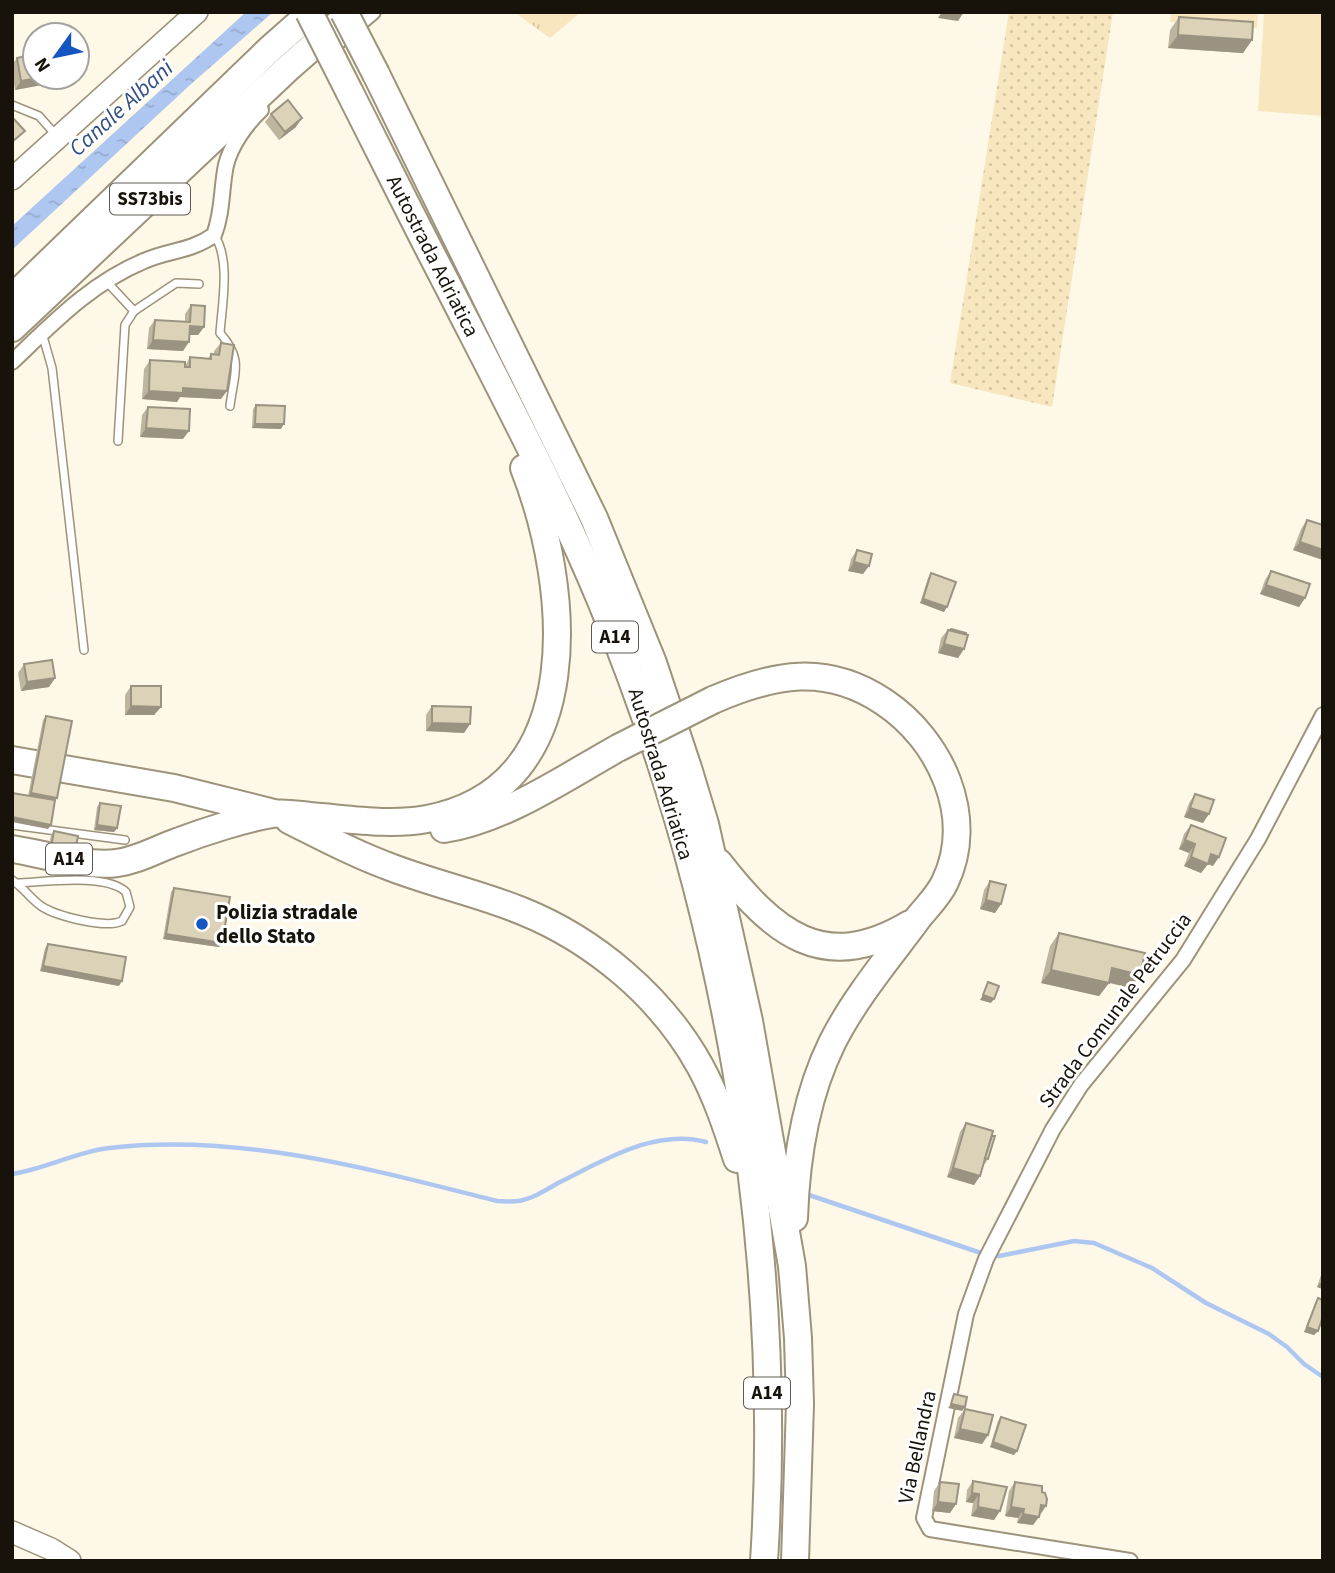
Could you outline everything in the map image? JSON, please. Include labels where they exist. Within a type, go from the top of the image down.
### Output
[{"type":"highway","name":"Autostrada Adriatica","points":[[310,12],[564,517],[602,603],[643,711],[678,824],[713,962],[740,1097],[759,1225],[766,1333],[764,1561]]},
{"type":"highway","name":"SS73bis","points":[[12,298],[310,12]]},
{"type":"highway","name":"Autostrada Adriatica","points":[[344,12],[580,488],[607,549],[663,693],[688,768],[713,855],[749,1021],[792,1266],[800,1394],[795,1561]]},
{"type":"highway","name":"SS73bis","points":[[12,328],[287,69],[352,12]]},
{"type":"highway","name":"A14","points":[[12,849],[93,863],[117,863],[145,856],[198,835],[275,813],[396,822],[426,819],[452,812],[486,795],[509,776],[539,735],[555,681],[558,651],[551,564],[545,532],[525,471],[447,286]]},
{"type":"highway","name":"A14","points":[[12,760],[174,788],[275,813],[384,831],[412,832],[450,829],[473,823],[510,807],[713,700],[771,679],[792,676],[824,677],[850,684],[874,695],[911,724],[942,768],[951,792],[956,820],[954,852],[945,882],[849,1014],[831,1044],[813,1088],[798,1160],[792,1266]]},
{"type":"highway","name":"A14","points":[[275,813],[385,865],[532,915],[580,941],[614,966],[668,1019],[699,1064],[722,1116],[759,1225]]},
{"type":"highway","name":"A14","points":[[713,855],[744,896],[761,913],[785,931],[809,942],[831,946],[858,945],[887,936],[915,922]]},
{"type":"street","points":[[12,179],[197,12]]},
{"type":"street","points":[[12,362],[73,304],[105,281],[146,260],[184,251],[214,235],[227,164],[237,139],[253,117],[373,12]]},
{"type":"street","name":"Strada Comunale Petruccia","points":[[989,1254],[1053,1129],[1081,1086],[1182,960],[1258,839],[1323,715]]},
{"type":"street","name":"Via Bellandra","points":[[989,1254],[966,1314],[923,1518],[930,1529],[1130,1561]]},
{"type":"street","points":[[12,1532],[71,1561]]},
{"type":"lane","points":[[12,105],[38,116],[58,137]]},
{"type":"lane","points":[[214,235],[220,243],[224,260],[220,333],[232,346],[236,357],[230,405]]},
{"type":"lane","points":[[105,281],[134,311]]},
{"type":"lane","points":[[118,441],[125,325],[134,311],[176,283],[199,284]]},
{"type":"lane","points":[[42,333],[52,368],[84,650]]},
{"type":"lane","points":[[12,825],[125,840]]},
{"type":"lane","points":[[94,881],[114,884],[126,892],[130,907],[122,921],[113,924],[69,917],[41,906],[15,882],[94,881]]},
{"type":"green space","points":[[514,12],[581,12],[550,38]]},
{"type":"green space","points":[[1009,12],[1113,12],[1052,407],[950,383]]},
{"type":"green space","points":[[1171,12],[1258,12],[1257,28],[1170,22]]},
{"type":"green space","points":[[1264,12],[1323,12],[1323,116],[1258,111]]},
{"type":"water","points":[[246,12],[273,12],[12,250],[12,226]]},
{"type":"building","points":[[1179,17],[1253,22],[1252,40],[1178,35]]},
{"type":"building","points":[[21,57],[21,81],[17,58]]},
{"type":"building","points":[[288,100],[302,118],[285,132],[271,114]]},
{"type":"building","points":[[12,117],[25,131],[12,142]]},
{"type":"building","points":[[191,305],[205,306],[204,327],[190,326],[189,342],[153,340],[155,320],[190,322]]},
{"type":"building","points":[[221,343],[234,345],[227,391],[183,388],[183,393],[149,391],[150,360],[185,362],[185,367],[190,367],[190,357],[211,359],[211,354],[219,355]]},
{"type":"building","points":[[256,405],[285,406],[284,424],[255,424]]},
{"type":"building","points":[[148,407],[190,409],[189,431],[146,428]]},
{"type":"building","points":[[1307,520],[1323,525],[1323,550],[1300,542]]},
{"type":"building","points":[[857,550],[872,554],[869,566],[854,562]]},
{"type":"building","points":[[1271,571],[1310,584],[1305,598],[1266,585]]},
{"type":"building","points":[[931,573],[956,582],[947,607],[923,599]]},
{"type":"building","points":[[948,630],[968,635],[964,649],[944,644]]},
{"type":"building","points":[[52,660],[55,678],[27,682],[24,664]]},
{"type":"building","points":[[131,686],[161,686],[161,707],[131,706]]},
{"type":"building","points":[[432,706],[471,707],[470,724],[432,723]]},
{"type":"building","points":[[46,716],[72,721],[57,798],[31,793]]},
{"type":"building","points":[[12,793],[55,800],[51,825],[12,817]]},
{"type":"building","points":[[1195,794],[1214,800],[1209,814],[1190,808]]},
{"type":"building","points":[[100,803],[121,806],[117,828],[97,825]]},
{"type":"building","points":[[1191,825],[1226,838],[1219,857],[1211,854],[1208,864],[1191,857],[1195,844],[1185,840]]},
{"type":"building","points":[[54,831],[78,836],[72,869],[48,864]]},
{"type":"building","points":[[990,881],[1006,885],[1001,904],[986,900]]},
{"type":"building","points":[[174,888],[230,897],[222,943],[166,934]]},
{"type":"building","points":[[1059,933],[1145,953],[1140,975],[1112,968],[1109,983],[1051,970]]},
{"type":"building","points":[[48,944],[126,957],[122,981],[43,966]]},
{"type":"building","points":[[988,982],[999,986],[994,999],[983,995]]},
{"type":"building","points":[[966,1123],[993,1131],[980,1176],[953,1168]]},
{"type":"building","points":[[992,1136],[995,1136],[988,1159],[985,1158]]},
{"type":"building","points":[[1318,1298],[1323,1300],[1323,1316],[1318,1331],[1307,1327]]},
{"type":"building","points":[[954,1394],[967,1397],[965,1407],[951,1404]]},
{"type":"building","points":[[965,1409],[993,1415],[988,1435],[960,1429]]},
{"type":"building","points":[[1001,1417],[1026,1425],[1017,1451],[993,1442]]},
{"type":"building","points":[[973,1481],[1007,1487],[1000,1511],[978,1507],[979,1494],[972,1493]]},
{"type":"building","points":[[940,1482],[959,1484],[956,1504],[938,1502]]},
{"type":"building","points":[[1015,1482],[1042,1486],[1042,1492],[1047,1499],[1046,1506],[1041,1505],[1039,1517],[1023,1514],[1024,1509],[1011,1507]]},
{"type":"waterway","points":[[12,1174],[109,1148],[207,1145],[305,1157],[497,1201],[513,1201],[534,1196],[611,1157],[649,1143],[668,1139],[706,1142]]},
{"type":"waterway","points":[[806,1194],[984,1254]]},
{"type":"waterway","points":[[992,1255],[999,1256],[1074,1241],[1094,1243],[1152,1268],[1206,1303],[1269,1334],[1323,1377]]},
{"type":"place","name":"Polizia stradale dello Stato","points":[[202,924]]},
{"type":"water label","name":"Canale Albani","points":[[121,108]]}]
